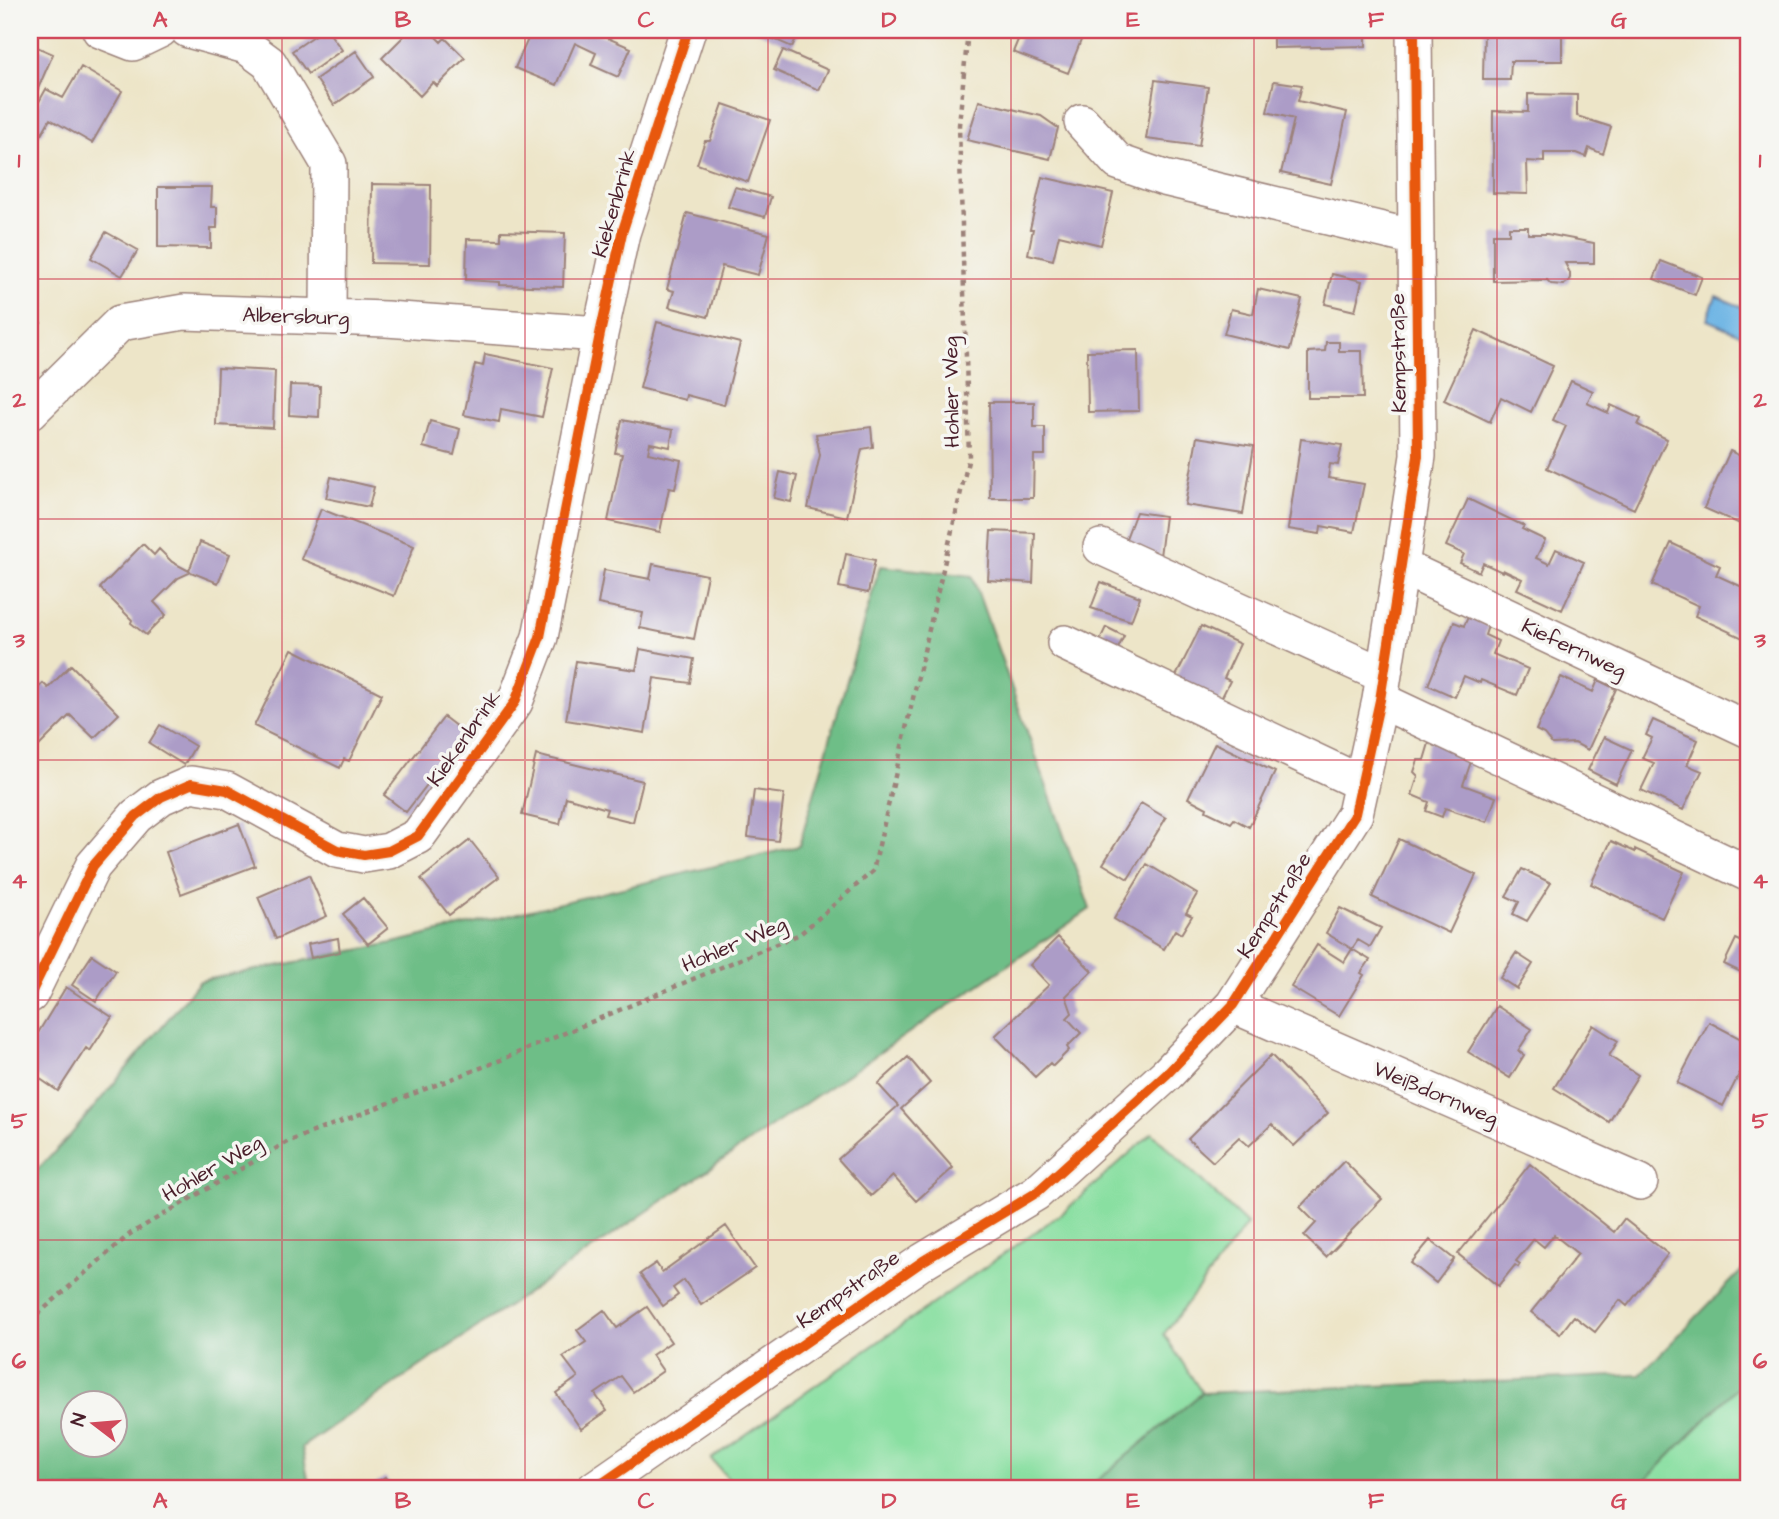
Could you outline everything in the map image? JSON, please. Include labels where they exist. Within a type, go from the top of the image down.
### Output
[{"type":"street","points":[[100,30],[133,43],[160,30]]},
{"type":"street","points":[[188,30],[249,38],[269,64],[329,164],[328,317]]},
{"type":"street","name":"Kiekenbrink","points":[[30,995],[93,866],[136,816],[161,797],[191,785],[227,790],[337,850],[364,855],[389,851],[418,836],[515,702],[540,637],[622,233],[688,30]]},
{"type":"street","name":"Kempstraße","points":[[594,1489],[923,1261],[1036,1193],[1167,1074],[1233,1005],[1354,814],[1382,687],[1418,456],[1413,30]]},
{"type":"street","points":[[1082,122],[1118,162],[1164,178],[1416,238]]},
{"type":"street","name":"Albersburg","points":[[30,412],[120,323],[184,312],[328,317],[385,308],[600,334]]},
{"type":"street","points":[[1101,548],[1382,687],[1749,874]]},
{"type":"street","name":"Kiefernweg","points":[[1400,566],[1749,730]]},
{"type":"street","points":[[1065,643],[1362,783]]},
{"type":"street","name":"Weißdornweg","points":[[1233,1005],[1640,1182]]},
{"type":"green space","points":[[880,566],[972,576],[1090,909],[302,1447],[310,1489],[30,1489],[30,1177],[69,1137],[200,981],[393,943],[799,846]]},
{"type":"green space","points":[[1152,1133],[1247,1224],[1164,1334],[1202,1393],[1087,1489],[737,1489],[711,1459],[1065,1211]]},
{"type":"green space","points":[[1749,1263],[1749,1375],[1637,1489],[1087,1489],[1202,1393],[1640,1375]]},
{"type":"green space","points":[[1749,1375],[1749,1489],[1637,1489],[1639,1487]]},
{"type":"water","points":[[1716,296],[1749,310],[1749,338],[1707,320]]},
{"type":"building","points":[[327,30],[342,50],[308,74],[292,51]]},
{"type":"building","points":[[410,30],[429,30],[441,42],[445,38],[465,58],[437,86],[433,82],[420,96],[382,58]]},
{"type":"building","points":[[532,30],[589,30],[631,48],[618,77],[591,65],[596,53],[575,43],[557,85],[515,68]]},
{"type":"building","points":[[753,30],[800,30],[792,47]]},
{"type":"building","points":[[1022,30],[1085,30],[1068,73],[1013,52]]},
{"type":"building","points":[[1183,30],[1230,30],[1230,32],[1183,33]]},
{"type":"building","points":[[1273,30],[1366,30],[1366,46],[1273,48]]},
{"type":"building","points":[[1484,30],[1562,30],[1562,61],[1511,61],[1510,80],[1483,80]]},
{"type":"building","points":[[30,44],[53,54],[37,91],[30,88]]},
{"type":"building","points":[[783,50],[828,70],[819,90],[774,70]]},
{"type":"building","points":[[356,51],[374,77],[334,105],[316,79]]},
{"type":"building","points":[[81,67],[122,91],[92,143],[50,119],[41,135],[30,128],[30,118],[46,89],[63,98]]},
{"type":"building","points":[[1155,80],[1208,87],[1199,146],[1146,139]]},
{"type":"building","points":[[1274,81],[1302,85],[1298,101],[1347,112],[1331,184],[1281,173],[1294,119],[1267,112]]},
{"type":"building","points":[[1528,94],[1577,95],[1577,116],[1611,127],[1603,154],[1589,148],[1586,157],[1576,153],[1544,153],[1544,162],[1527,161],[1528,194],[1493,193],[1493,111],[1528,112]]},
{"type":"building","points":[[979,101],[1041,116],[1058,128],[1050,159],[967,140]]},
{"type":"building","points":[[723,104],[770,120],[748,182],[697,164],[705,141],[710,141]]},
{"type":"building","points":[[1042,177],[1113,193],[1101,245],[1059,235],[1053,260],[1028,254],[1033,229],[1030,229]]},
{"type":"building","points":[[372,184],[431,185],[430,264],[371,263]]},
{"type":"building","points":[[158,187],[212,187],[211,207],[217,207],[217,228],[211,228],[211,248],[158,247]]},
{"type":"building","points":[[735,187],[771,197],[765,217],[728,207]]},
{"type":"building","points":[[687,213],[769,234],[758,275],[722,266],[708,317],[669,307],[674,291],[667,289]]},
{"type":"building","points":[[1509,227],[1528,227],[1528,234],[1547,234],[1594,243],[1594,263],[1565,263],[1570,278],[1563,285],[1551,284],[1547,280],[1493,281],[1493,234],[1509,234]]},
{"type":"building","points":[[501,231],[565,233],[563,287],[500,285],[500,282],[466,280],[467,239],[501,240]]},
{"type":"building","points":[[106,232],[138,250],[122,276],[91,258]]},
{"type":"building","points":[[1661,261],[1702,277],[1695,295],[1654,279]]},
{"type":"building","points":[[1332,274],[1362,281],[1355,311],[1325,304]]},
{"type":"building","points":[[1258,289],[1302,299],[1290,350],[1224,334],[1231,309],[1253,314]]},
{"type":"building","points":[[30,311],[41,323],[30,334]]},
{"type":"building","points":[[657,322],[740,343],[724,405],[686,395],[685,400],[640,388]]},
{"type":"building","points":[[1476,330],[1553,366],[1531,412],[1501,397],[1490,422],[1444,400]]},
{"type":"building","points":[[1326,342],[1339,342],[1339,351],[1362,351],[1363,398],[1308,398],[1308,352],[1325,351]]},
{"type":"building","points":[[1138,350],[1139,411],[1088,412],[1087,351]]},
{"type":"building","points":[[485,354],[553,368],[542,417],[501,409],[499,422],[464,415],[475,364],[483,366]]},
{"type":"building","points":[[218,368],[275,371],[273,428],[216,425]]},
{"type":"building","points":[[1571,381],[1593,391],[1587,403],[1608,413],[1611,405],[1641,419],[1638,425],[1667,439],[1634,509],[1547,468],[1566,426],[1553,420]]},
{"type":"building","points":[[290,385],[320,386],[319,417],[289,415]]},
{"type":"building","points":[[989,402],[1034,402],[1034,427],[1045,427],[1045,455],[1034,455],[1033,498],[990,498]]},
{"type":"building","points":[[622,420],[673,430],[670,447],[650,443],[648,453],[681,460],[675,489],[669,488],[660,532],[608,521],[622,454],[615,453]]},
{"type":"building","points":[[430,421],[460,429],[454,455],[423,447]]},
{"type":"building","points":[[871,427],[873,447],[862,449],[847,517],[808,508],[820,455],[816,434]]},
{"type":"building","points":[[1197,437],[1254,446],[1243,514],[1185,505]]},
{"type":"building","points":[[1301,439],[1342,445],[1338,465],[1330,464],[1328,478],[1364,484],[1354,532],[1321,526],[1320,534],[1288,529]]},
{"type":"building","points":[[1730,451],[1749,460],[1749,528],[1704,508]]},
{"type":"building","points":[[780,472],[797,476],[791,502],[774,498]]},
{"type":"building","points":[[331,477],[374,487],[369,507],[326,498]]},
{"type":"building","points":[[1468,499],[1524,526],[1522,529],[1545,540],[1536,558],[1549,564],[1556,549],[1584,562],[1562,610],[1517,589],[1522,579],[1503,570],[1502,572],[1483,563],[1479,572],[1460,563],[1464,554],[1446,546]]},
{"type":"building","points":[[321,509],[414,546],[394,596],[301,559]]},
{"type":"building","points":[[1136,512],[1165,516],[1160,556],[1125,541]]},
{"type":"building","points":[[991,531],[1035,533],[1033,583],[988,580]]},
{"type":"building","points":[[200,542],[230,554],[218,583],[191,572],[178,578],[154,602],[166,615],[146,635],[131,623],[132,620],[100,588],[143,544],[154,555],[159,549],[172,562],[189,571]]},
{"type":"building","points":[[1671,543],[1720,566],[1716,575],[1749,590],[1749,631],[1745,639],[1695,616],[1699,606],[1652,585]]},
{"type":"building","points":[[846,554],[875,560],[868,593],[839,587]]},
{"type":"building","points":[[653,564],[707,575],[694,639],[640,628],[643,613],[598,604],[604,570],[650,579]]},
{"type":"building","points":[[1101,582],[1140,597],[1131,621],[1091,608]]},
{"type":"building","points":[[1468,617],[1488,626],[1485,635],[1498,641],[1493,654],[1528,669],[1517,695],[1464,676],[1455,697],[1428,685],[1454,622],[1464,626]]},
{"type":"building","points":[[1201,626],[1240,644],[1224,678],[1230,681],[1219,703],[1174,680]]},
{"type":"building","points":[[1106,627],[1124,636],[1114,657],[1096,648]]},
{"type":"building","points":[[292,649],[382,694],[349,761],[344,759],[340,768],[254,726]]},
{"type":"building","points":[[640,649],[694,659],[690,683],[654,678],[645,733],[566,720],[576,661],[636,670]]},
{"type":"building","points":[[71,665],[119,714],[94,738],[70,715],[32,753],[30,696],[43,683],[48,688]]},
{"type":"building","points":[[1561,677],[1593,692],[1598,680],[1616,689],[1588,750],[1575,743],[1552,744],[1544,734],[1536,730]]},
{"type":"building","points":[[444,717],[466,734],[406,812],[384,795]]},
{"type":"building","points":[[1653,720],[1698,740],[1687,765],[1702,771],[1683,810],[1641,790],[1654,763],[1642,758],[1652,738],[1646,735]]},
{"type":"building","points":[[160,725],[195,746],[184,765],[149,743]]},
{"type":"building","points":[[1604,737],[1632,750],[1616,784],[1588,770]]},
{"type":"building","points":[[1430,740],[1473,756],[1463,785],[1496,797],[1487,822],[1445,808],[1442,817],[1426,811],[1429,802],[1412,795],[1418,776],[1414,772],[1418,760],[1424,760]]},
{"type":"building","points":[[1215,743],[1275,772],[1249,827],[1234,819],[1231,823],[1206,811],[1207,808],[1188,798]]},
{"type":"building","points":[[536,755],[643,781],[633,822],[605,815],[607,809],[566,797],[560,824],[522,815]]},
{"type":"building","points":[[754,790],[784,794],[778,841],[748,837]]},
{"type":"building","points":[[1141,803],[1166,818],[1128,879],[1103,864]]},
{"type":"building","points":[[239,824],[255,866],[181,894],[166,852]]},
{"type":"building","points":[[1399,839],[1476,875],[1449,933],[1372,897]]},
{"type":"building","points":[[470,840],[499,877],[449,915],[421,879]]},
{"type":"building","points":[[1611,841],[1684,872],[1662,918],[1591,884]]},
{"type":"building","points":[[1147,864],[1197,894],[1186,913],[1192,916],[1181,934],[1175,930],[1164,949],[1114,919]]},
{"type":"building","points":[[1522,869],[1551,883],[1527,921],[1513,914],[1519,902],[1506,896]]},
{"type":"building","points":[[309,875],[327,916],[276,939],[258,897]]},
{"type":"building","points":[[363,898],[388,928],[368,944],[343,914]]},
{"type":"building","points":[[1340,908],[1381,928],[1370,947],[1358,940],[1352,949],[1326,933]]},
{"type":"building","points":[[1058,937],[1092,971],[1066,996],[1072,1013],[1067,1018],[1081,1033],[1053,1066],[1050,1063],[1035,1077],[995,1036],[1049,985],[1030,965]]},
{"type":"building","points":[[338,938],[340,952],[311,958],[308,944]]},
{"type":"building","points":[[1736,939],[1749,945],[1749,976],[1724,964]]},
{"type":"building","points":[[1317,945],[1344,962],[1352,949],[1370,960],[1339,1016],[1291,987]]},
{"type":"building","points":[[1516,953],[1533,964],[1517,989],[1500,978]]},
{"type":"building","points":[[92,955],[116,971],[96,1001],[72,985]]},
{"type":"building","points":[[66,987],[112,1017],[90,1051],[86,1048],[58,1091],[30,1072],[30,1046]]},
{"type":"building","points":[[1497,1006],[1532,1029],[1518,1051],[1524,1055],[1510,1078],[1468,1052]]},
{"type":"building","points":[[1709,1022],[1749,1043],[1749,1055],[1723,1106],[1677,1083]]},
{"type":"building","points":[[1593,1025],[1618,1041],[1609,1056],[1638,1075],[1609,1122],[1554,1088]]},
{"type":"building","points":[[1271,1055],[1328,1113],[1294,1146],[1272,1124],[1249,1146],[1239,1137],[1213,1162],[1188,1139]]},
{"type":"building","points":[[908,1057],[930,1083],[901,1109],[953,1168],[916,1201],[893,1176],[871,1196],[838,1159],[898,1106],[878,1084]]},
{"type":"building","points":[[1344,1161],[1382,1199],[1326,1257],[1304,1236],[1316,1223],[1300,1207]]},
{"type":"building","points":[[1530,1164],[1614,1232],[1624,1219],[1668,1254],[1627,1306],[1620,1300],[1595,1332],[1574,1316],[1560,1334],[1531,1312],[1578,1254],[1554,1235],[1544,1247],[1534,1239],[1516,1261],[1520,1264],[1518,1267],[1515,1265],[1498,1286],[1458,1254]]},
{"type":"building","points":[[726,1226],[755,1268],[701,1305],[684,1280],[673,1288],[678,1295],[663,1306],[640,1274],[656,1263],[662,1272]]},
{"type":"building","points":[[1430,1240],[1454,1259],[1436,1283],[1411,1263]]},
{"type":"building","points":[[647,1307],[671,1342],[652,1355],[663,1371],[633,1392],[621,1376],[595,1394],[607,1411],[581,1429],[556,1393],[578,1377],[563,1357],[586,1342],[577,1330],[604,1310],[617,1328]]},
{"type":"building","points":[[385,1477],[393,1489],[367,1489]]},
{"type":"cycle path","points":[[30,995],[93,866],[136,816],[161,797],[191,784],[227,790],[337,850],[364,855],[389,851],[418,836],[515,702],[540,637],[622,233],[688,30]]},
{"type":"cycle path","points":[[594,1489],[923,1261],[1036,1193],[1167,1074],[1233,1005],[1355,814],[1380,700],[1418,456],[1414,30]]}]
